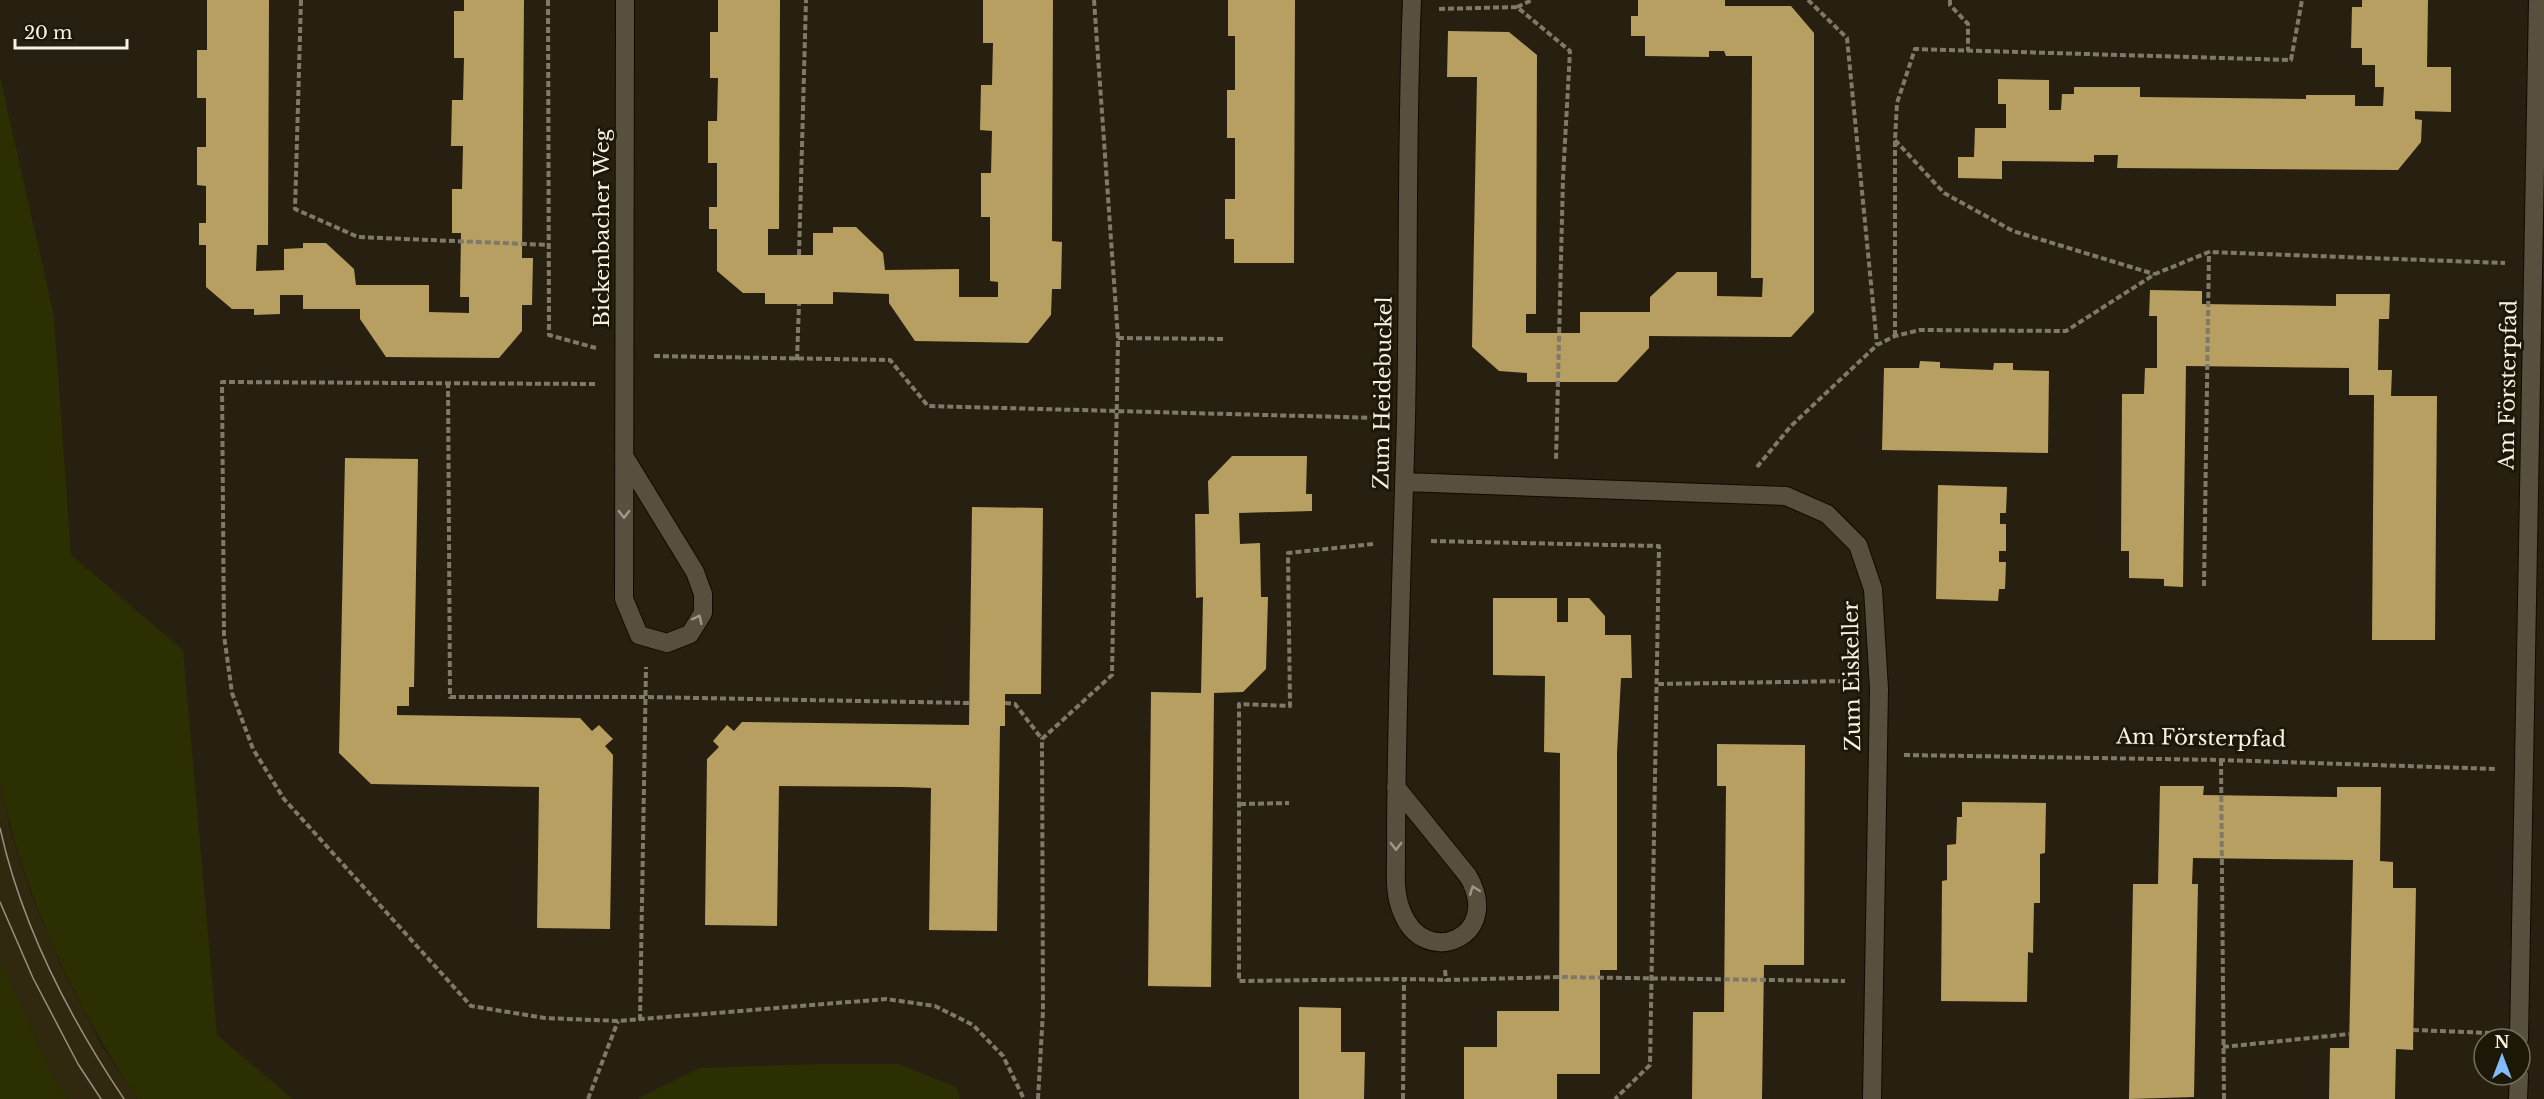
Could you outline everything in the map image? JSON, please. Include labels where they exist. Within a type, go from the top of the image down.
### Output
[{"type":"street","name":"Bickenbacher Weg","points":[[625,0],[624,599],[639,635],[648,640]]},
{"type":"street","name":"Am Försterpfad","points":[[2519,1027],[2538,0]]},
{"type":"street","name":"Zum Heidebuckel","points":[[1412,5],[1406,419],[1396,788],[1396,891],[1402,914],[1412,930],[1427,940],[1442,942]]},
{"type":"street","points":[[624,456],[695,572],[703,594],[703,613],[690,634],[667,643],[648,640]]},
{"type":"street","name":"Zum Eiskeller","points":[[1404,482],[1556,489],[1735,492],[1786,496],[1827,514],[1858,545],[1873,589],[1879,681],[1872,1099]]},
{"type":"street","points":[[1396,788],[1468,876],[1477,892],[1478,910],[1466,935],[1453,942],[1442,942]]},
{"type":"path","points":[[301,0],[295,209],[358,237],[548,244]]},
{"type":"path","points":[[548,0],[549,334],[624,355],[890,360],[928,406],[1406,419]]},
{"type":"path","points":[[799,255],[806,0]]},
{"type":"path","points":[[1042,739],[1112,675],[1118,338],[1094,0]]},
{"type":"path","points":[[1412,5],[1517,7],[1532,0]]},
{"type":"path","points":[[1808,0],[1847,38],[1877,345]]},
{"type":"path","points":[[1950,0],[1950,6],[1968,24],[1968,51]]},
{"type":"path","points":[[1895,336],[1897,103],[1915,49],[2292,60],[2302,0]]},
{"type":"path","points":[[1517,7],[1570,51],[1563,178],[1556,489]]},
{"type":"path","points":[[1895,140],[1944,193],[2013,231],[2155,274]]},
{"type":"path","points":[[1735,492],[1791,426],[1877,345],[1895,336],[1920,330],[2066,331],[2155,274],[2209,252],[2533,264]]},
{"type":"path","points":[[2204,586],[2209,252]]},
{"type":"path","points":[[797,360],[798,304]]},
{"type":"path","points":[[1118,338],[1224,339]]},
{"type":"path","points":[[624,385],[222,382],[224,635],[232,693],[253,749],[284,799],[471,1006],[545,1018],[618,1021],[886,999],[935,1006],[973,1025],[1003,1056],[1024,1099]]},
{"type":"path","points":[[1615,1099],[1650,1065],[1651,979],[1658,684],[1659,546],[1402,541],[1288,553],[1290,706],[1239,704],[1239,981],[1559,977],[1651,979],[1875,982]]},
{"type":"path","points":[[640,1020],[644,697],[648,640]]},
{"type":"path","points":[[1658,684],[1879,681]]},
{"type":"path","points":[[1005,703],[1015,704],[1042,739],[1043,1011],[1038,1099]]},
{"type":"path","name":"Am Försterpfad","points":[[1876,755],[2221,760],[2524,770]]},
{"type":"path","points":[[2221,760],[2224,1099]]},
{"type":"path","points":[[1240,804],[1289,802]]},
{"type":"path","points":[[1442,942],[1446,980]]},
{"type":"path","points":[[1404,979],[1404,1099]]},
{"type":"path","points":[[588,1099],[618,1021]]},
{"type":"path","points":[[2413,1030],[2472,1033]]},
{"type":"path","points":[[2223,1047],[2349,1034]]},
{"type":"shaded area","points":[[0,782],[10,830],[31,895],[61,966],[101,1045],[137,1099],[68,1099],[56,1082],[15,995],[0,960]]},
{"type":"green space","points":[[0,77],[54,316],[71,555],[183,650],[217,1035],[293,1099],[137,1099],[72,986],[37,907],[10,825],[0,782]]},
{"type":"green space","points":[[0,960],[56,1082],[68,1099],[0,1099]]},
{"type":"green space","points":[[899,1064],[956,1087],[960,1099],[637,1099],[700,1068]]},
{"type":"building","points":[[207,0],[269,0],[268,245],[257,245],[256,271],[284,270],[284,249],[303,248],[303,243],[326,243],[354,269],[356,285],[429,285],[429,312],[469,313],[469,297],[460,297],[461,233],[452,233],[452,189],[462,189],[463,146],[451,146],[452,100],[463,100],[464,58],[454,58],[454,11],[464,11],[464,0],[524,0],[522,258],[533,258],[532,305],[522,305],[522,331],[499,358],[386,357],[360,319],[360,309],[303,309],[303,295],[280,295],[280,314],[254,315],[254,309],[232,309],[206,287],[206,245],[199,245],[199,223],[206,223],[206,186],[197,185],[197,147],[206,147],[206,98],[197,98],[197,50],[207,50]]},
{"type":"building","points":[[718,0],[780,0],[779,229],[768,229],[768,255],[813,255],[813,233],[833,233],[833,227],[856,227],[883,253],[885,270],[959,269],[959,297],[998,297],[998,282],[990,281],[990,217],[981,217],[981,173],[991,173],[992,131],[980,130],[981,85],[992,85],[993,43],[983,43],[983,0],[1053,0],[1052,241],[1062,242],[1061,289],[1052,289],[1051,315],[1028,343],[915,341],[889,303],[889,294],[833,292],[833,304],[765,304],[765,293],[743,293],[717,271],[717,229],[709,229],[709,207],[717,207],[717,163],[708,163],[708,121],[717,121],[718,78],[710,78],[710,32],[718,32]]},
{"type":"building","points":[[1228,0],[1295,0],[1294,263],[1234,263],[1234,239],[1225,239],[1225,199],[1235,199],[1235,138],[1227,138],[1227,90],[1235,90],[1235,36],[1228,36]]},
{"type":"building","points":[[1638,0],[1725,0],[1725,6],[1791,6],[1814,33],[1814,312],[1791,337],[1649,336],[1649,348],[1617,382],[1527,382],[1527,373],[1499,371],[1472,347],[1477,77],[1447,77],[1448,31],[1509,32],[1537,55],[1536,314],[1526,314],[1526,333],[1580,333],[1580,312],[1650,312],[1650,297],[1677,272],[1717,272],[1717,296],[1762,297],[1763,278],[1751,278],[1752,56],[1726,56],[1724,51],[1709,51],[1709,57],[1645,56],[1645,36],[1631,36],[1631,16],[1638,16]]},
{"type":"building","points":[[2362,0],[2428,0],[2427,67],[2451,67],[2451,112],[2415,111],[2415,119],[2422,120],[2421,142],[2398,170],[2117,168],[2118,155],[2094,155],[2094,162],[2002,161],[2002,179],[1958,178],[1958,157],[1974,157],[1975,128],[2006,128],[2006,104],[1998,104],[1998,79],[2049,80],[2049,110],[2061,110],[2062,94],[2074,94],[2074,87],[2140,87],[2140,97],[2306,99],[2306,95],[2355,95],[2355,106],[2383,106],[2384,87],[2375,87],[2375,65],[2362,65],[2362,48],[2351,48],[2352,7],[2362,7]]},
{"type":"building","points":[[2150,290],[2202,291],[2202,304],[2336,306],[2336,294],[2390,294],[2389,319],[2379,319],[2378,370],[2392,370],[2391,396],[2437,396],[2435,640],[2372,640],[2374,395],[2349,395],[2349,368],[2186,366],[2183,587],[2164,586],[2164,579],[2129,578],[2129,551],[2121,551],[2122,394],[2144,394],[2145,368],[2157,368],[2157,316],[2149,316]]},
{"type":"building","points":[[1920,361],[1940,362],[1940,368],[1993,370],[1994,363],[2013,363],[2013,370],[2049,371],[2048,453],[1882,450],[1884,368],[1919,368]]},
{"type":"building","points":[[1232,456],[1307,456],[1306,494],[1312,494],[1312,511],[1239,513],[1240,544],[1260,543],[1261,597],[1268,597],[1266,669],[1243,692],[1214,693],[1211,987],[1148,986],[1151,692],[1201,693],[1203,597],[1196,598],[1195,514],[1209,514],[1208,481]]},
{"type":"building","points":[[345,458],[418,459],[414,687],[409,687],[409,706],[397,706],[397,715],[580,718],[592,731],[599,725],[613,739],[605,746],[613,755],[610,929],[537,928],[539,787],[371,784],[339,753]]},
{"type":"building","points":[[1938,485],[2007,487],[2006,513],[2000,513],[2000,524],[2006,524],[2006,551],[1999,551],[1999,562],[2006,562],[2005,589],[1999,589],[1998,601],[1936,599]]},
{"type":"building","points":[[972,507],[1043,508],[1041,694],[1005,694],[1005,726],[1000,726],[997,931],[929,930],[931,788],[902,787],[779,786],[777,926],[705,925],[707,759],[719,747],[713,741],[727,725],[734,731],[742,722],[969,725]]},
{"type":"building","points":[[1493,598],[1557,598],[1557,622],[1568,622],[1568,598],[1589,598],[1605,616],[1605,635],[1631,635],[1632,678],[1621,678],[1617,753],[1617,970],[1600,970],[1600,1074],[1557,1074],[1557,1099],[1464,1099],[1464,1047],[1497,1047],[1497,1011],[1559,1011],[1560,753],[1544,752],[1545,676],[1493,675]]},
{"type":"building","points":[[1717,744],[1805,745],[1804,965],[1764,965],[1762,1099],[1692,1099],[1693,1012],[1724,1012],[1726,786],[1717,786]]},
{"type":"building","points":[[2160,786],[2204,786],[2203,795],[2337,797],[2337,787],[2381,787],[2380,861],[2393,862],[2393,888],[2416,888],[2413,1050],[2396,1049],[2395,1099],[2329,1099],[2330,1048],[2349,1048],[2353,860],[2193,858],[2192,884],[2198,884],[2194,1097],[2129,1099],[2133,884],[2158,884]]},
{"type":"building","points":[[1962,802],[2046,803],[2045,853],[2040,854],[2040,903],[2034,903],[2033,953],[2028,952],[2027,1002],[1941,1001],[1942,881],[1947,880],[1947,845],[1956,844],[1957,817],[1962,817]]},
{"type":"building","points":[[1299,1007],[1341,1008],[1341,1052],[1365,1052],[1364,1099],[1299,1099]]},
{"type":"tram line","points":[[0,828],[20,899],[49,969],[84,1036],[124,1099]]},
{"type":"tram line","points":[[0,902],[33,978],[78,1064],[101,1099]]}]
